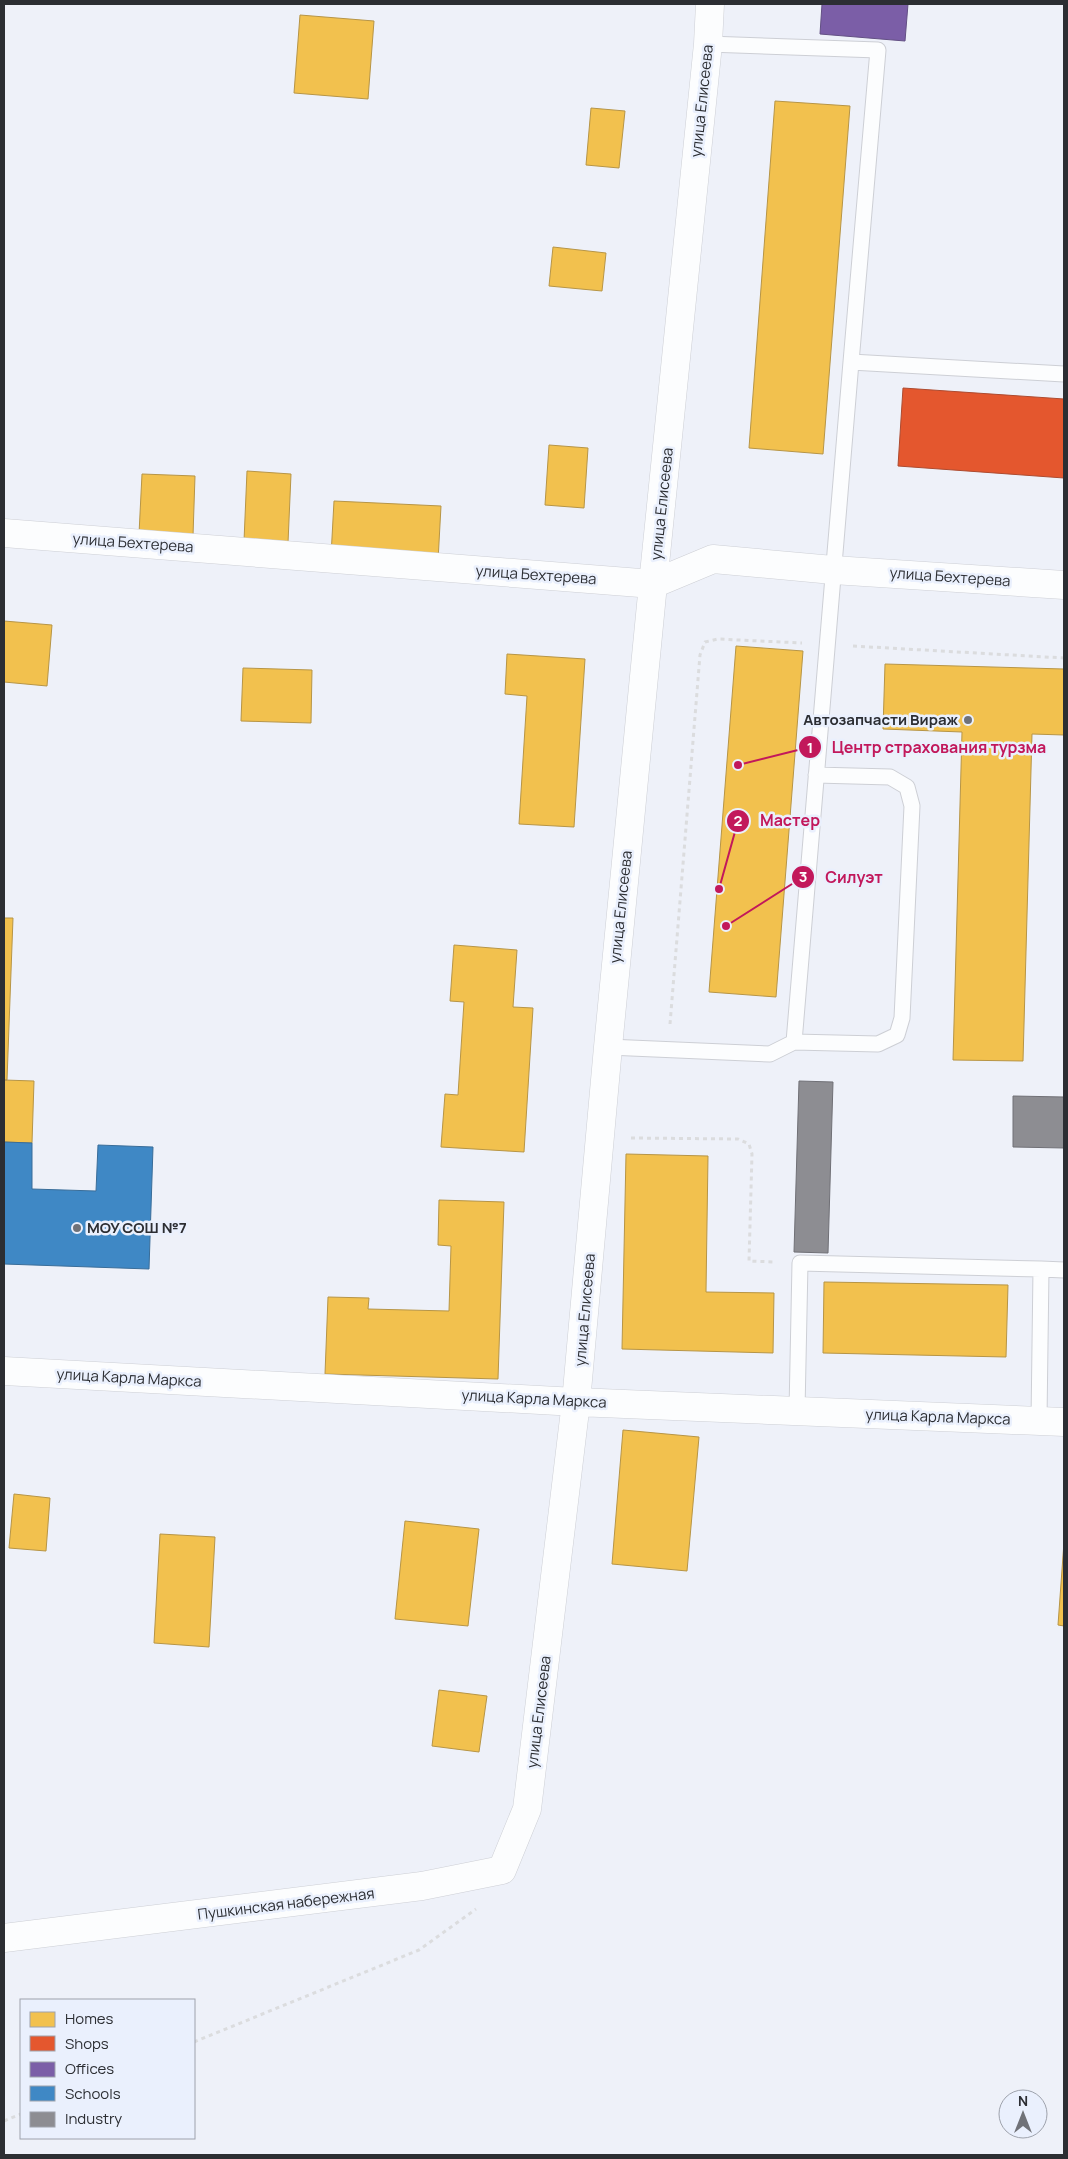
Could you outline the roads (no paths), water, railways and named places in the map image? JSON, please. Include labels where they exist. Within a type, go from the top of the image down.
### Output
[{"type":"street","name":"улица Елисеева","points":[[502,1870],[528,1809],[576,1402],[608,1047],[708,44],[710,4]]},
{"type":"street","name":"улица Бехтерева","points":[[4,533],[653,584],[712,559],[832,570],[1064,585]]},
{"type":"street","name":"улица Карла Маркса","points":[[4,1371],[576,1402],[1051,1421]]},
{"type":"street","name":"Пушкинская набережная","points":[[4,1938],[422,1886],[502,1870]]},
{"type":"lane","points":[[708,44],[878,50],[832,570],[794,1042]]},
{"type":"lane","points":[[851,362],[1064,374]]},
{"type":"lane","points":[[608,1047],[770,1054],[794,1042],[878,1044],[897,1035],[902,1018],[912,806],[907,787],[890,777],[816,775]]},
{"type":"lane","points":[[797,1411],[800,1263],[1064,1270]]},
{"type":"lane","points":[[1041,1269],[1051,1421]]},
{"type":"place","name":"Автозапчасти Вираж","points":[[968,720]]},
{"type":"place","name":"Центр страхования турзма","points":[[738,765]]},
{"type":"place","name":"Мастер","points":[[719,889]]},
{"type":"place","name":"Силуэт","points":[[726,926]]},
{"type":"place","name":"МОУ СОШ №7","points":[[77,1228]]}]
